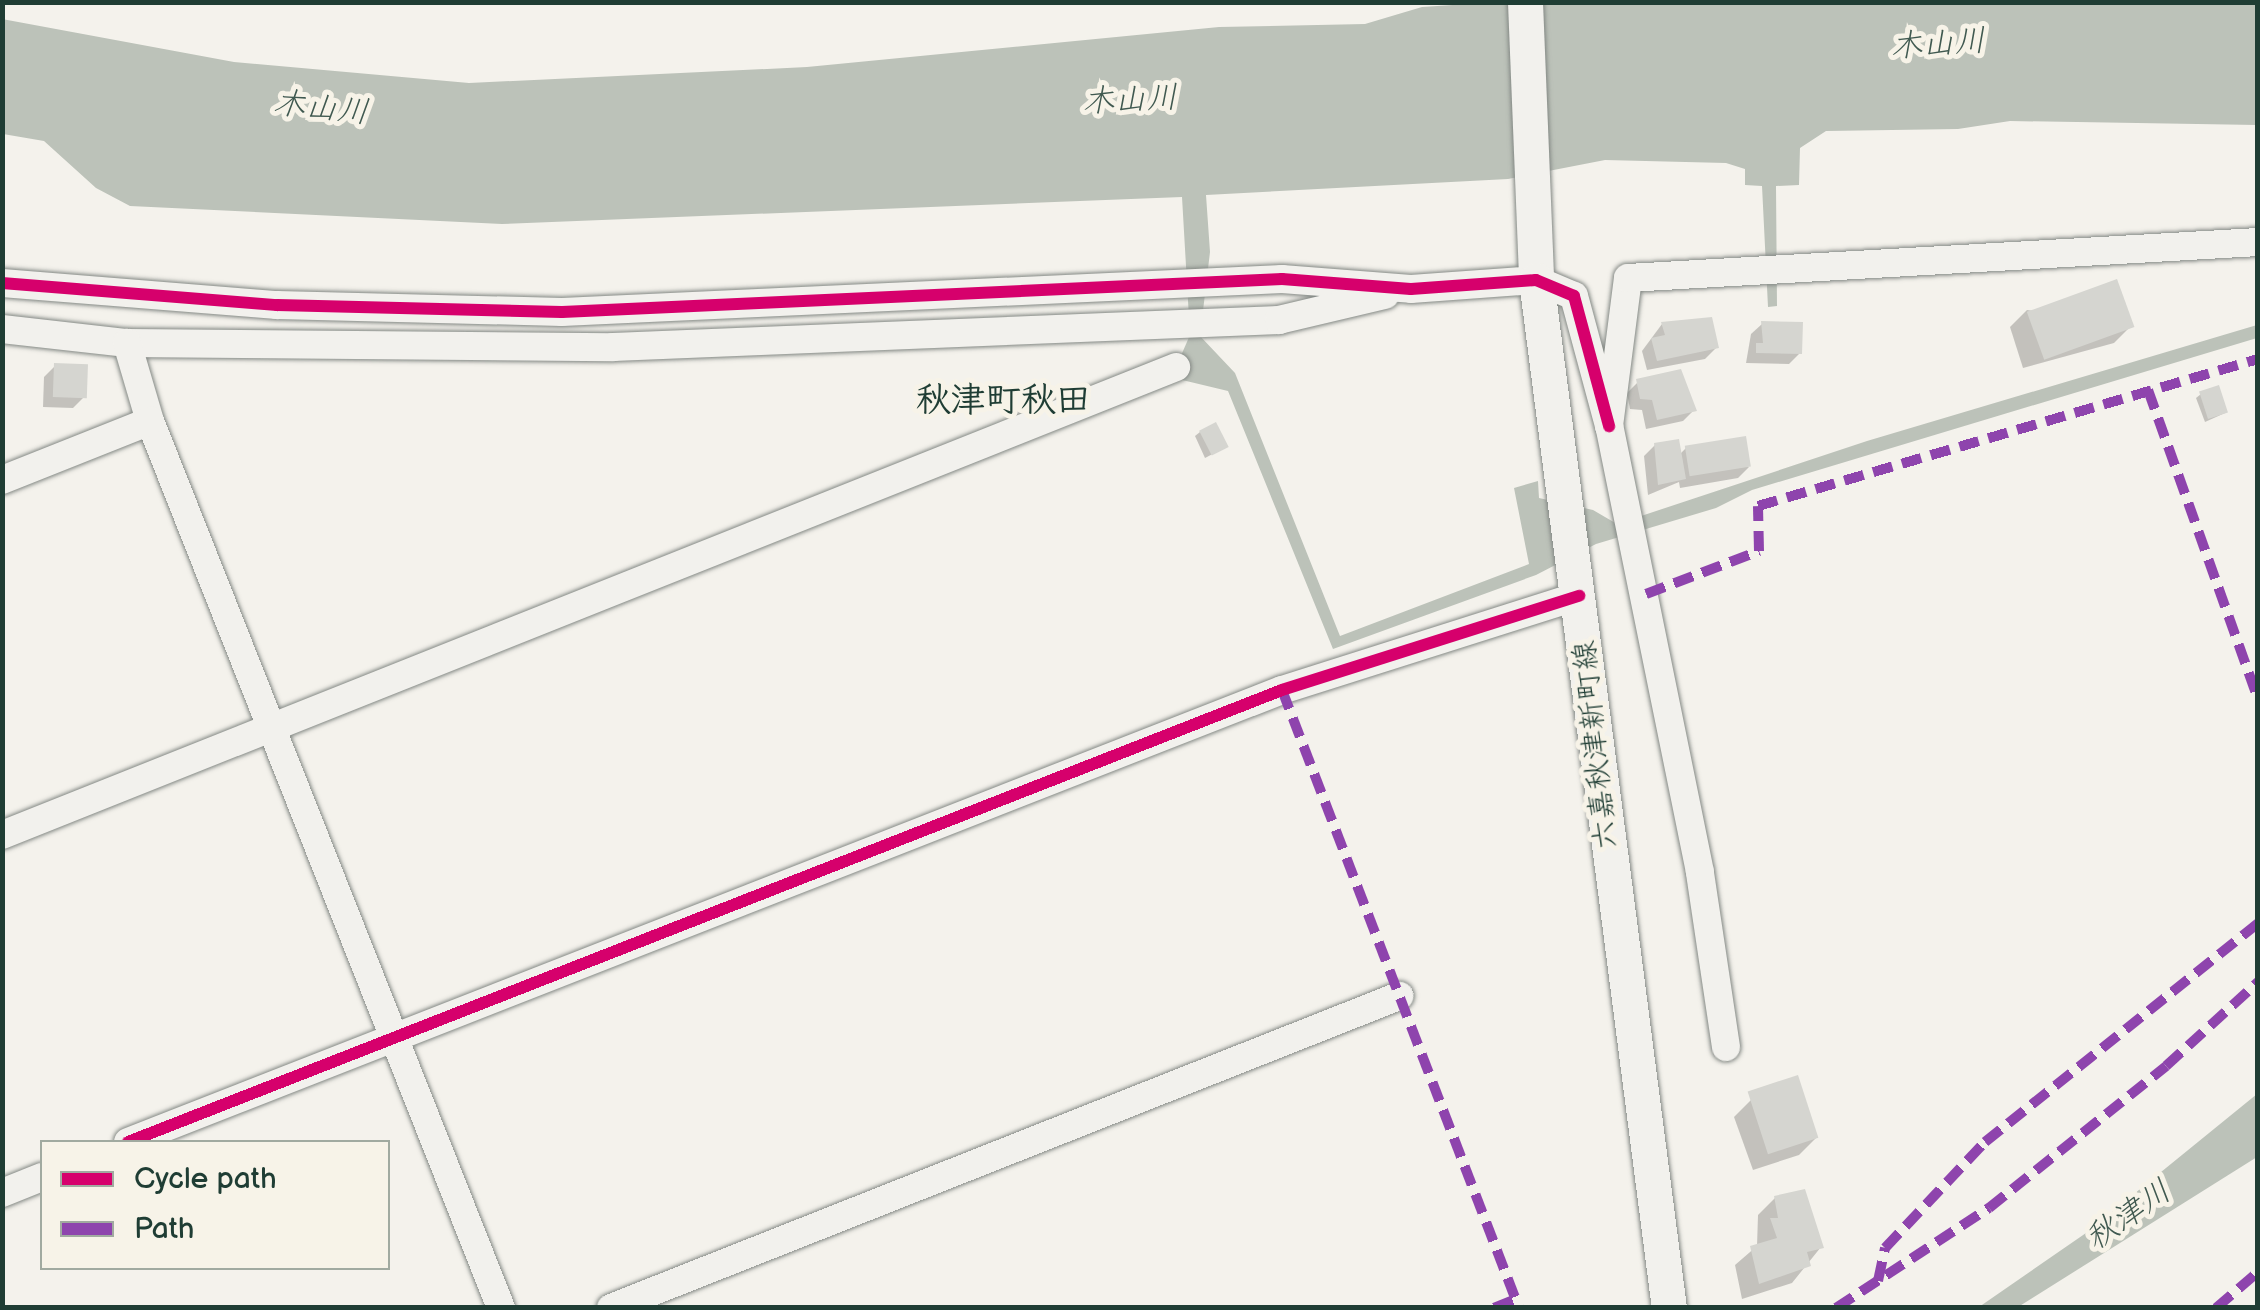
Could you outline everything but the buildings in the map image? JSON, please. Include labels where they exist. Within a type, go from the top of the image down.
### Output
[{"type":"main road","name":"六嘉秋津新町線","points":[[1525,2],[1536,280],[1669,1308]]},
{"type":"street","points":[[1609,426],[1628,278],[2258,242]]},
{"type":"street","points":[[2,283],[277,305],[562,312],[1282,280],[1411,289],[1536,280],[1574,296],[1609,426],[1700,872],[1726,1046]]},
{"type":"street","points":[[2,328],[127,344],[613,347],[972,337],[1279,320],[1411,289]]},
{"type":"street","points":[[127,344],[150,422],[501,1308]]},
{"type":"street","points":[[2,835],[1176,367]]},
{"type":"street","points":[[2,480],[150,422]]},
{"type":"street","points":[[133,1140],[1282,690],[1579,596]]},
{"type":"street","points":[[611,1308],[1400,996]]},
{"type":"street","points":[[2,1192],[40,1177]]},
{"type":"water","name":"木山川","points":[[1483,3],[2257,3],[2257,125],[2010,121],[1958,129],[1826,131],[1800,148],[1799,185],[1776,186],[1777,306],[1768,307],[1762,186],[1745,185],[1745,169],[1726,163],[1605,160],[1508,179],[1206,195],[1210,252],[1200,336],[1235,373],[1340,636],[1529,564],[1514,488],[1538,481],[1539,498],[1593,510],[1617,524],[1867,441],[2257,325],[2257,338],[1752,490],[1716,508],[1596,544],[1536,575],[1333,649],[1228,391],[1178,379],[1176,367],[1190,335],[1182,197],[502,224],[130,206],[96,188],[44,141],[3,134],[2,19],[234,62],[469,83],[807,67],[1219,27],[1365,24],[1422,7]]},
{"type":"water","name":"秋津川","points":[[2257,1094],[2257,1157],[2018,1307],[1979,1307],[2086,1233]]},
{"type":"marked path","points":[[1646,594],[1759,551],[1758,506],[2258,359]]},
{"type":"marked path","points":[[2148,390],[2258,699]]},
{"type":"marked path","points":[[1282,690],[1519,1308]]},
{"type":"marked path","points":[[1878,1281],[1885,1248],[1985,1142],[2258,923]]},
{"type":"marked path","points":[[1836,1308],[1989,1208],[2166,1066],[2258,982]]},
{"type":"marked path","points":[[2216,1308],[2258,1272]]},
{"type":"marked path","points":[[1494,1308],[1516,1299]]},
{"type":"cycle path","points":[[2,283],[277,305],[562,312],[1282,279],[1411,289],[1536,280],[1574,296],[1609,426]]},
{"type":"cycle path","points":[[133,1140],[1282,690],[1579,596]]},
{"type":"district","name":"秋津町秋田","points":[[1003,401]]}]
